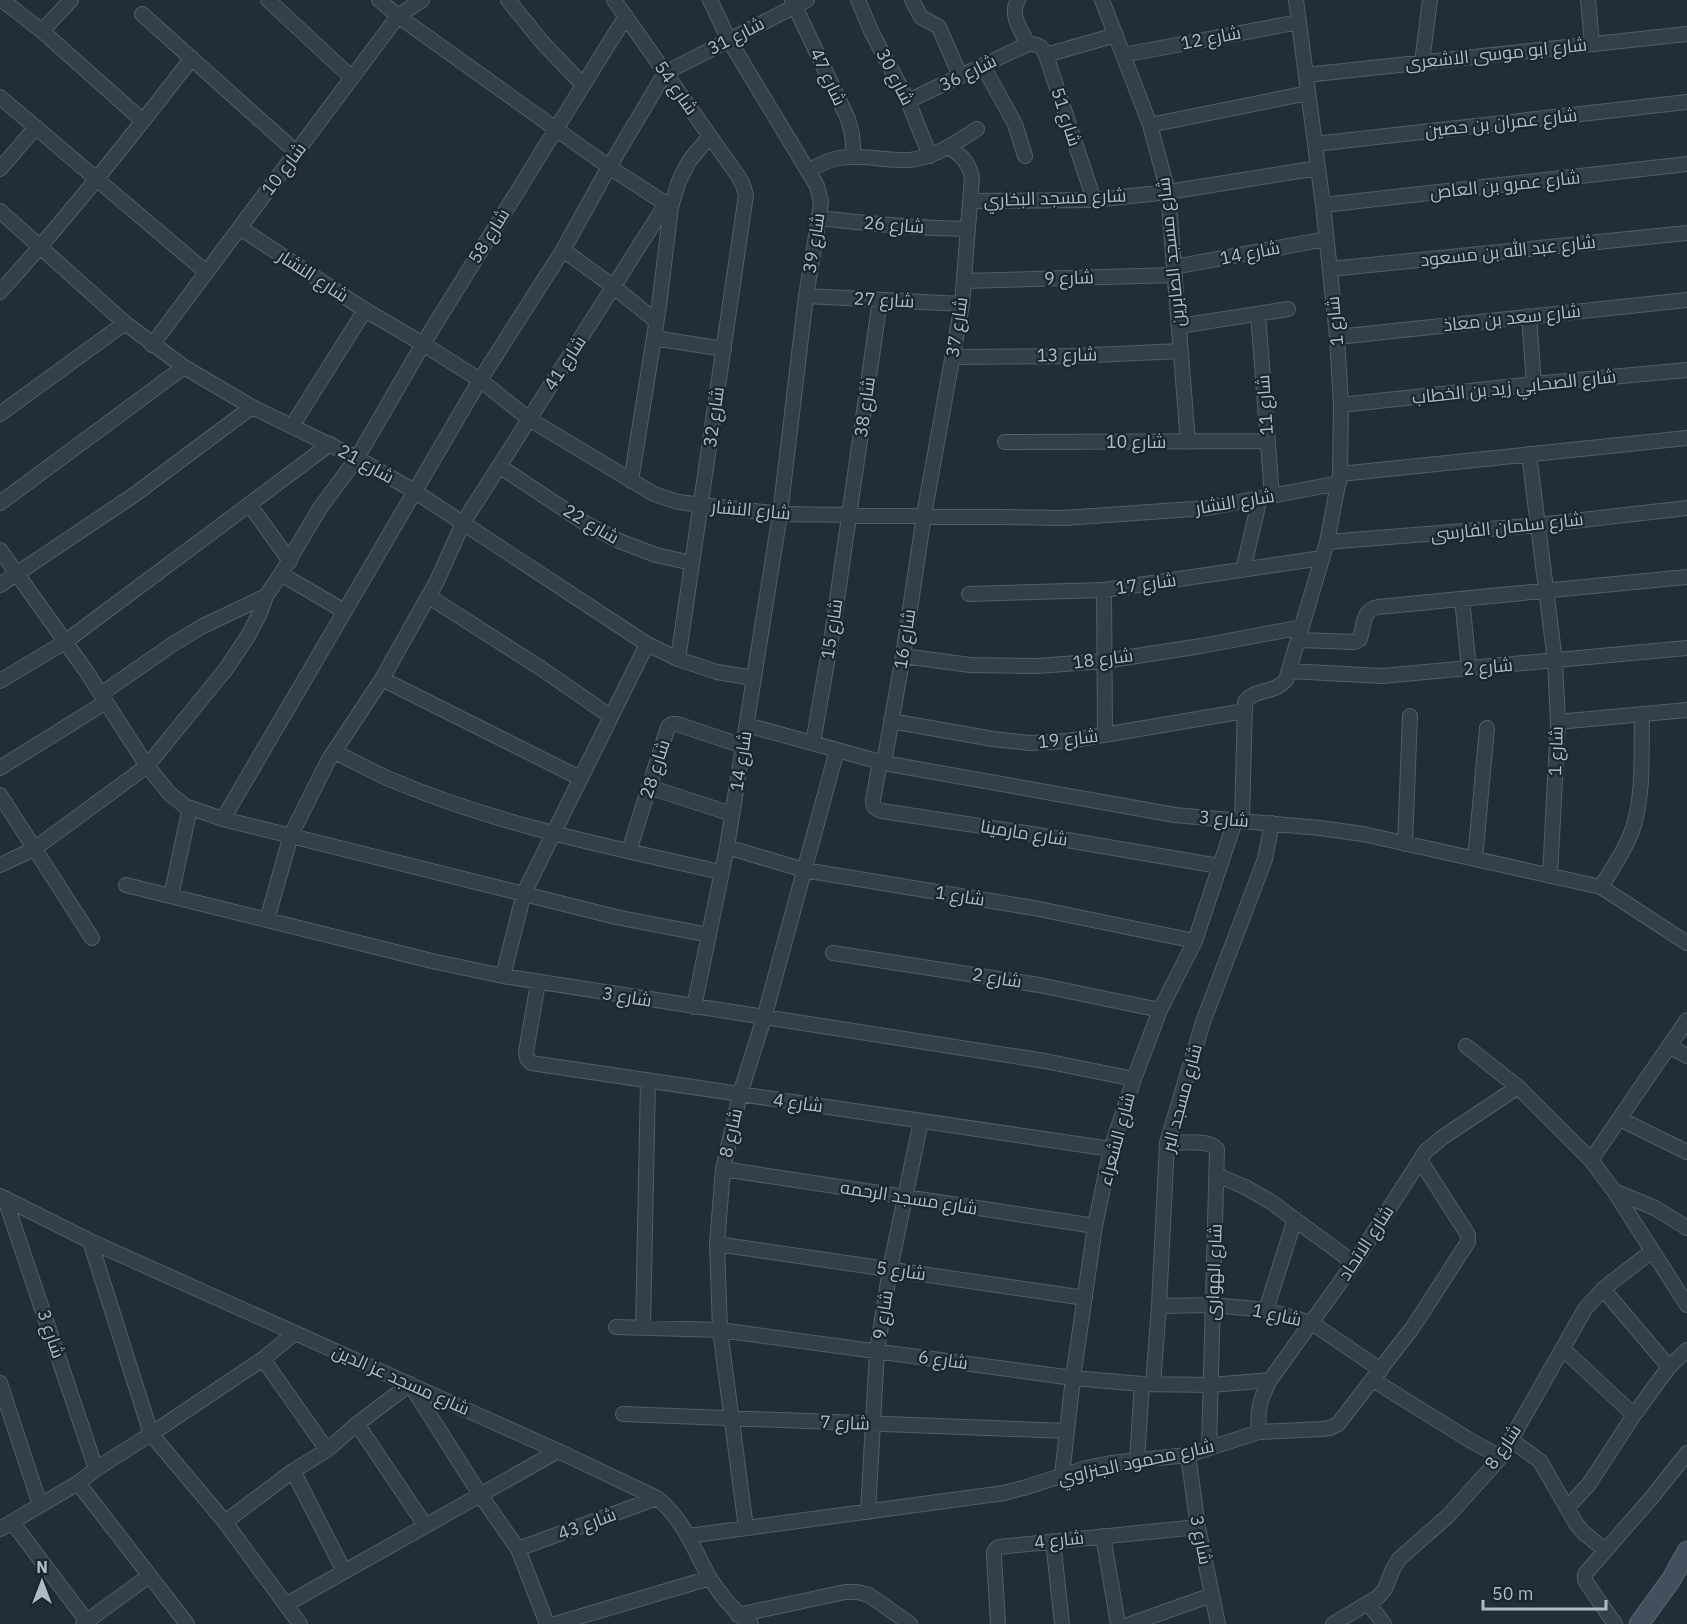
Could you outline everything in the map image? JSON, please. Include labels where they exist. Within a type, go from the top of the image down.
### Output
[{"type":"street","points":[[2,0],[42,31],[143,121]]},
{"type":"street","points":[[42,31],[71,0]]},
{"type":"street","points":[[268,0],[352,78]]},
{"type":"street","points":[[380,0],[398,16],[609,167],[669,205]]},
{"type":"street","name":"شارع 10","points":[[152,345],[398,16],[422,0]]},
{"type":"street","points":[[508,0],[542,42],[583,85]]},
{"type":"street","name":"شارع 39","points":[[710,0],[729,40],[809,171],[817,186],[821,202],[806,296],[780,514]]},
{"type":"street","name":"شارع 30","points":[[858,0],[871,31],[908,101],[930,156]]},
{"type":"street","points":[[912,0],[925,21],[939,27],[960,76]]},
{"type":"street","points":[[1018,0],[1014,16],[1028,44],[1036,44],[1046,55],[1116,35]]},
{"type":"street","name":"شارع مسجد الصابرين","points":[[1102,0],[1150,125],[1168,192],[1188,442]]},
{"type":"street","name":"شارع 1","points":[[1245,711],[1245,702],[1251,696],[1280,687],[1286,680],[1327,542],[1340,478],[1341,405],[1337,337],[1323,205],[1296,0]]},
{"type":"street","points":[[1422,62],[1430,0]]},
{"type":"street","points":[[1588,0],[1592,44]]},
{"type":"street","name":"شارع 31","points":[[665,73],[798,2]]},
{"type":"street","name":"شارع 47","points":[[798,2],[848,119],[854,157]]},
{"type":"street","name":"شارع 58","points":[[0,865],[34,849],[147,766],[226,669],[252,628],[266,596],[290,561],[320,508],[357,458],[423,344],[583,85],[623,6]]},
{"type":"street","name":"شارع 54","points":[[623,6],[665,73],[738,176]]},
{"type":"street","points":[[142,14],[296,152]]},
{"type":"street","name":"شارع 12","points":[[1123,55],[1299,22]]},
{"type":"street","name":"شارع ابو موسى الاشعرى","points":[[1306,75],[1687,34]]},
{"type":"street","name":"شارع 36","points":[[908,101],[1028,44]]},
{"type":"street","name":"شارع 51","points":[[1046,55],[1094,200]]},
{"type":"street","points":[[0,292],[97,179],[192,58]]},
{"type":"street","points":[[983,66],[1015,124],[1025,156]]},
{"type":"street","points":[[223,819],[414,491],[480,380],[563,250],[665,73]]},
{"type":"street","points":[[1150,125],[1308,93]]},
{"type":"street","points":[[0,97],[206,272]]},
{"type":"street","name":"شارع عمران بن حصين","points":[[1315,144],[1687,102]]},
{"type":"street","points":[[0,169],[36,127]]},
{"type":"street","points":[[809,171],[838,158],[910,160],[930,156],[977,129]]},
{"type":"street","points":[[631,481],[654,338],[669,205],[689,161],[710,136]]},
{"type":"street","name":"شارع 37","points":[[924,515],[962,304],[971,201],[972,177],[968,164],[960,154],[948,147]]},
{"type":"street","name":"شارع عمرو بن العاص","points":[[1323,205],[1687,164]]},
{"type":"street","name":"شارع مسجد البخاري","points":[[971,201],[1094,200],[1168,192],[1318,168]]},
{"type":"street","name":"شارع 32","points":[[678,659],[746,195],[738,176]]},
{"type":"street","name":"شارع 41","points":[[267,920],[291,835],[334,752],[382,679],[437,581],[463,522],[669,205]]},
{"type":"street","name":"شارع 21","points":[[0,211],[125,323],[184,367],[252,407],[330,444],[414,491],[647,644],[678,659],[717,672],[754,678]]},
{"type":"street","name":"شارع 26","points":[[819,218],[879,225],[968,229]]},
{"type":"street","name":"شارع النشار","points":[[240,228],[364,310],[480,380],[529,419],[654,494],[678,502],[780,514],[1064,518],[1208,508],[1266,497],[1340,478],[1529,454],[1687,438]]},
{"type":"street","name":"شارع عبد الله بن مسعود","points":[[1330,269],[1687,233]]},
{"type":"street","name":"شارع 14","points":[[1175,271],[1326,239]]},
{"type":"street","points":[[563,250],[656,321]]},
{"type":"street","name":"شارع 9","points":[[964,281],[1175,271]]},
{"type":"street","name":"شارع 27","points":[[806,296],[962,304]]},
{"type":"street","name":"شارع 38","points":[[850,514],[880,300]]},
{"type":"street","name":"شارع سعد بن معاذ","points":[[1337,337],[1687,300]]},
{"type":"street","points":[[1179,326],[1288,309]]},
{"type":"street","points":[[292,426],[364,310]]},
{"type":"street","name":"شارع 11","points":[[1243,570],[1266,497],[1268,441],[1258,314]]},
{"type":"street","points":[[1529,316],[1534,384]]},
{"type":"street","points":[[0,414],[125,323]]},
{"type":"street","points":[[654,338],[724,349]]},
{"type":"street","name":"شارع 13","points":[[952,357],[1071,356],[1181,351]]},
{"type":"street","points":[[0,503],[184,367]]},
{"type":"street","name":"شارع الصحابي زيد بن الخطاب","points":[[1341,405],[1687,370]]},
{"type":"street","points":[[0,585],[134,495],[252,407]]},
{"type":"street","name":"شارع 10","points":[[1005,442],[1268,441]]},
{"type":"street","points":[[0,681],[65,642],[330,444]]},
{"type":"street","name":"شارع 1","points":[[1529,454],[1555,660],[1558,722],[1550,876]]},
{"type":"street","name":"شارع 22","points":[[499,466],[585,522],[619,541],[656,555],[692,563]]},
{"type":"street","points":[[249,504],[290,561]]},
{"type":"street","name":"شارع سلمان الفارسى","points":[[1327,542],[1538,525],[1687,508]]},
{"type":"street","name":"شارع 14","points":[[694,1007],[727,847],[780,514]]},
{"type":"street","name":"شارع 15","points":[[813,743],[850,514]]},
{"type":"street","name":"شارع 16","points":[[882,762],[903,656],[924,515]]},
{"type":"street","points":[[0,550],[65,642],[147,766],[170,794],[185,806],[223,819],[616,917],[709,935]]},
{"type":"street","name":"شارع 17","points":[[969,594],[1104,590],[1322,558]]},
{"type":"street","points":[[282,574],[344,611]]},
{"type":"street","points":[[1300,633],[1355,642],[1360,639],[1364,618],[1371,608],[1687,577]]},
{"type":"street","points":[[1104,590],[1105,735]]},
{"type":"street","points":[[0,768],[103,698],[173,644],[201,627],[266,596]]},
{"type":"street","points":[[428,596],[542,669],[610,716]]},
{"type":"street","points":[[1462,598],[1468,669]]},
{"type":"street","name":"شارع 18","points":[[903,656],[981,665],[1037,666],[1104,660],[1300,633]]},
{"type":"street","points":[[502,976],[524,893],[647,644]]},
{"type":"street","name":"شارع 2","points":[[1289,670],[1382,676],[1687,648]]},
{"type":"street","points":[[382,679],[580,778]]},
{"type":"street","points":[[1558,722],[1687,710]]},
{"type":"street","points":[[1238,821],[1245,711]]},
{"type":"street","name":"شارع 19","points":[[891,721],[993,739],[1030,743],[1068,741],[1245,711]]},
{"type":"street","points":[[1601,887],[1622,851],[1633,827],[1637,811],[1641,771],[1642,714]]},
{"type":"street","points":[[1405,844],[1410,716]]},
{"type":"street","name":"شارع 28","points":[[629,851],[668,727],[677,724],[743,746]]},
{"type":"street","name":"شارع 3","points":[[747,725],[882,762],[1145,810],[1363,834],[1601,887],[1687,944]]},
{"type":"street","points":[[1475,859],[1487,728]]},
{"type":"street","name":"شارع 8","points":[[746,1528],[720,1330],[717,1244],[723,1169],[740,1094],[764,1018],[837,750]]},
{"type":"street","points":[[334,752],[387,778],[458,804],[553,834],[722,872]]},
{"type":"street","name":"شارع مارمينا","points":[[882,762],[873,800],[873,806],[877,810],[1220,866]]},
{"type":"street","points":[[649,787],[732,814]]},
{"type":"street","points":[[0,795],[92,938]]},
{"type":"street","points":[[171,896],[190,808]]},
{"type":"street","name":"شارع الشعراء","points":[[1062,1475],[1073,1378],[1095,1226],[1111,1149],[1160,1010],[1195,940],[1238,821]]},
{"type":"street","name":"شارع مسجد البر","points":[[1137,1460],[1159,1306],[1167,1143],[1203,1022],[1262,867],[1272,824]]},
{"type":"street","name":"شارع 1","points":[[727,847],[804,870],[1034,908],[1195,940]]},
{"type":"street","name":"شارع 3","points":[[126,885],[432,961],[538,983],[1045,1061],[1134,1079]]},
{"type":"street","name":"شارع 2","points":[[833,953],[1039,985],[1160,1010]]},
{"type":"street","name":"شارع 4","points":[[538,983],[526,1052],[531,1063],[1111,1149]]},
{"type":"street","points":[[1591,1160],[1687,1020]]},
{"type":"street","points":[[1466,1046],[1518,1087],[1591,1160],[1614,1191],[1687,1305]]},
{"type":"street","points":[[1669,1046],[1687,1056]]},
{"type":"street","points":[[643,1328],[648,1080]]},
{"type":"street","name":"شارع الاتحاد","points":[[1259,1432],[1258,1414],[1262,1396],[1270,1380],[1354,1263],[1420,1160],[1434,1143],[1518,1087]]},
{"type":"street","points":[[1620,1119],[1687,1152]]},
{"type":"street","name":"شارع 9","points":[[868,1512],[877,1351],[890,1269],[921,1121]]},
{"type":"street","name":"شارع الهوارى","points":[[1167,1143],[1213,1144],[1217,1149],[1209,1448]]},
{"type":"street","name":"شارع محمود الجنزاوي","points":[[688,1536],[1004,1493],[1103,1465],[1188,1455],[1259,1432],[1330,1428],[1338,1424],[1413,1327],[1468,1242],[1468,1235],[1420,1160]]},
{"type":"street","name":"شارع مسجد الرحمه","points":[[723,1169],[1095,1226]]},
{"type":"street","points":[[1217,1175],[1271,1202],[1354,1263]]},
{"type":"street","points":[[1614,1191],[1655,1208],[1687,1228]]},
{"type":"street","name":"شارع 3","points":[[2,1201],[96,1469]]},
{"type":"street","name":"شارع مسجد عز الدين","points":[[2,1201],[558,1451],[657,1498],[680,1522],[710,1578],[738,1615],[751,1624]]},
{"type":"street","points":[[1266,1310],[1295,1219]]},
{"type":"street","points":[[90,1241],[152,1434],[225,1522],[300,1624]]},
{"type":"street","name":"شارع 5","points":[[717,1244],[1085,1298]]},
{"type":"street","name":"شارع 8","points":[[1333,1624],[1378,1597],[1399,1559],[1448,1516],[1501,1457],[1586,1309],[1603,1288],[1652,1251]]},
{"type":"street","points":[[1603,1288],[1670,1367]]},
{"type":"street","name":"شارع 1","points":[[1159,1306],[1213,1305],[1266,1310],[1312,1323],[1377,1375],[1456,1432],[1501,1457]]},
{"type":"street","name":"شارع 6","points":[[616,1327],[720,1330],[1073,1378],[1147,1384],[1211,1385],[1270,1380]]},
{"type":"street","points":[[149,1576],[86,1623],[6,1526],[78,1483],[152,1434],[263,1359],[295,1333]]},
{"type":"street","points":[[1563,1349],[1634,1415]]},
{"type":"street","points":[[1567,1508],[1589,1484],[1634,1415],[1670,1367],[1687,1350]]},
{"type":"street","points":[[263,1359],[327,1450]]},
{"type":"street","points":[[0,1383],[40,1504]]},
{"type":"street","points":[[225,1522],[293,1471],[327,1450],[410,1384],[481,1496],[518,1549],[547,1624]]},
{"type":"street","name":"شارع 7","points":[[623,1414],[1067,1431]]},
{"type":"street","points":[[357,1424],[425,1525]]},
{"type":"street","points":[[1511,1440],[1540,1461],[1571,1517],[1584,1533],[1605,1550]]},
{"type":"street","points":[[287,1604],[558,1451]]},
{"type":"street","points":[[1615,1624],[1585,1580],[1585,1574],[1653,1496],[1687,1452]]},
{"type":"street","name":"شارع 3","points":[[1188,1455],[1198,1527],[1218,1624]]},
{"type":"street","points":[[293,1471],[344,1571]]},
{"type":"street","points":[[78,1483],[187,1624]]},
{"type":"street","name":"شارع 43","points":[[518,1549],[657,1498]]},
{"type":"street","name":"شارع 4","points":[[998,1624],[994,1552],[998,1547],[1198,1527]]},
{"type":"street","points":[[1103,1536],[1118,1624]]},
{"type":"street","points":[[1053,1541],[1062,1624]]},
{"type":"street","points":[[1639,1624],[1671,1580],[1687,1551]]},
{"type":"street","points":[[555,1624],[710,1578]]},
{"type":"street","points":[[738,1615],[845,1592],[857,1592],[869,1595],[909,1624]]},
{"type":"street","points":[[1130,1624],[1212,1595]]},
{"type":"street","points":[[1369,1604],[1384,1624]]}]
